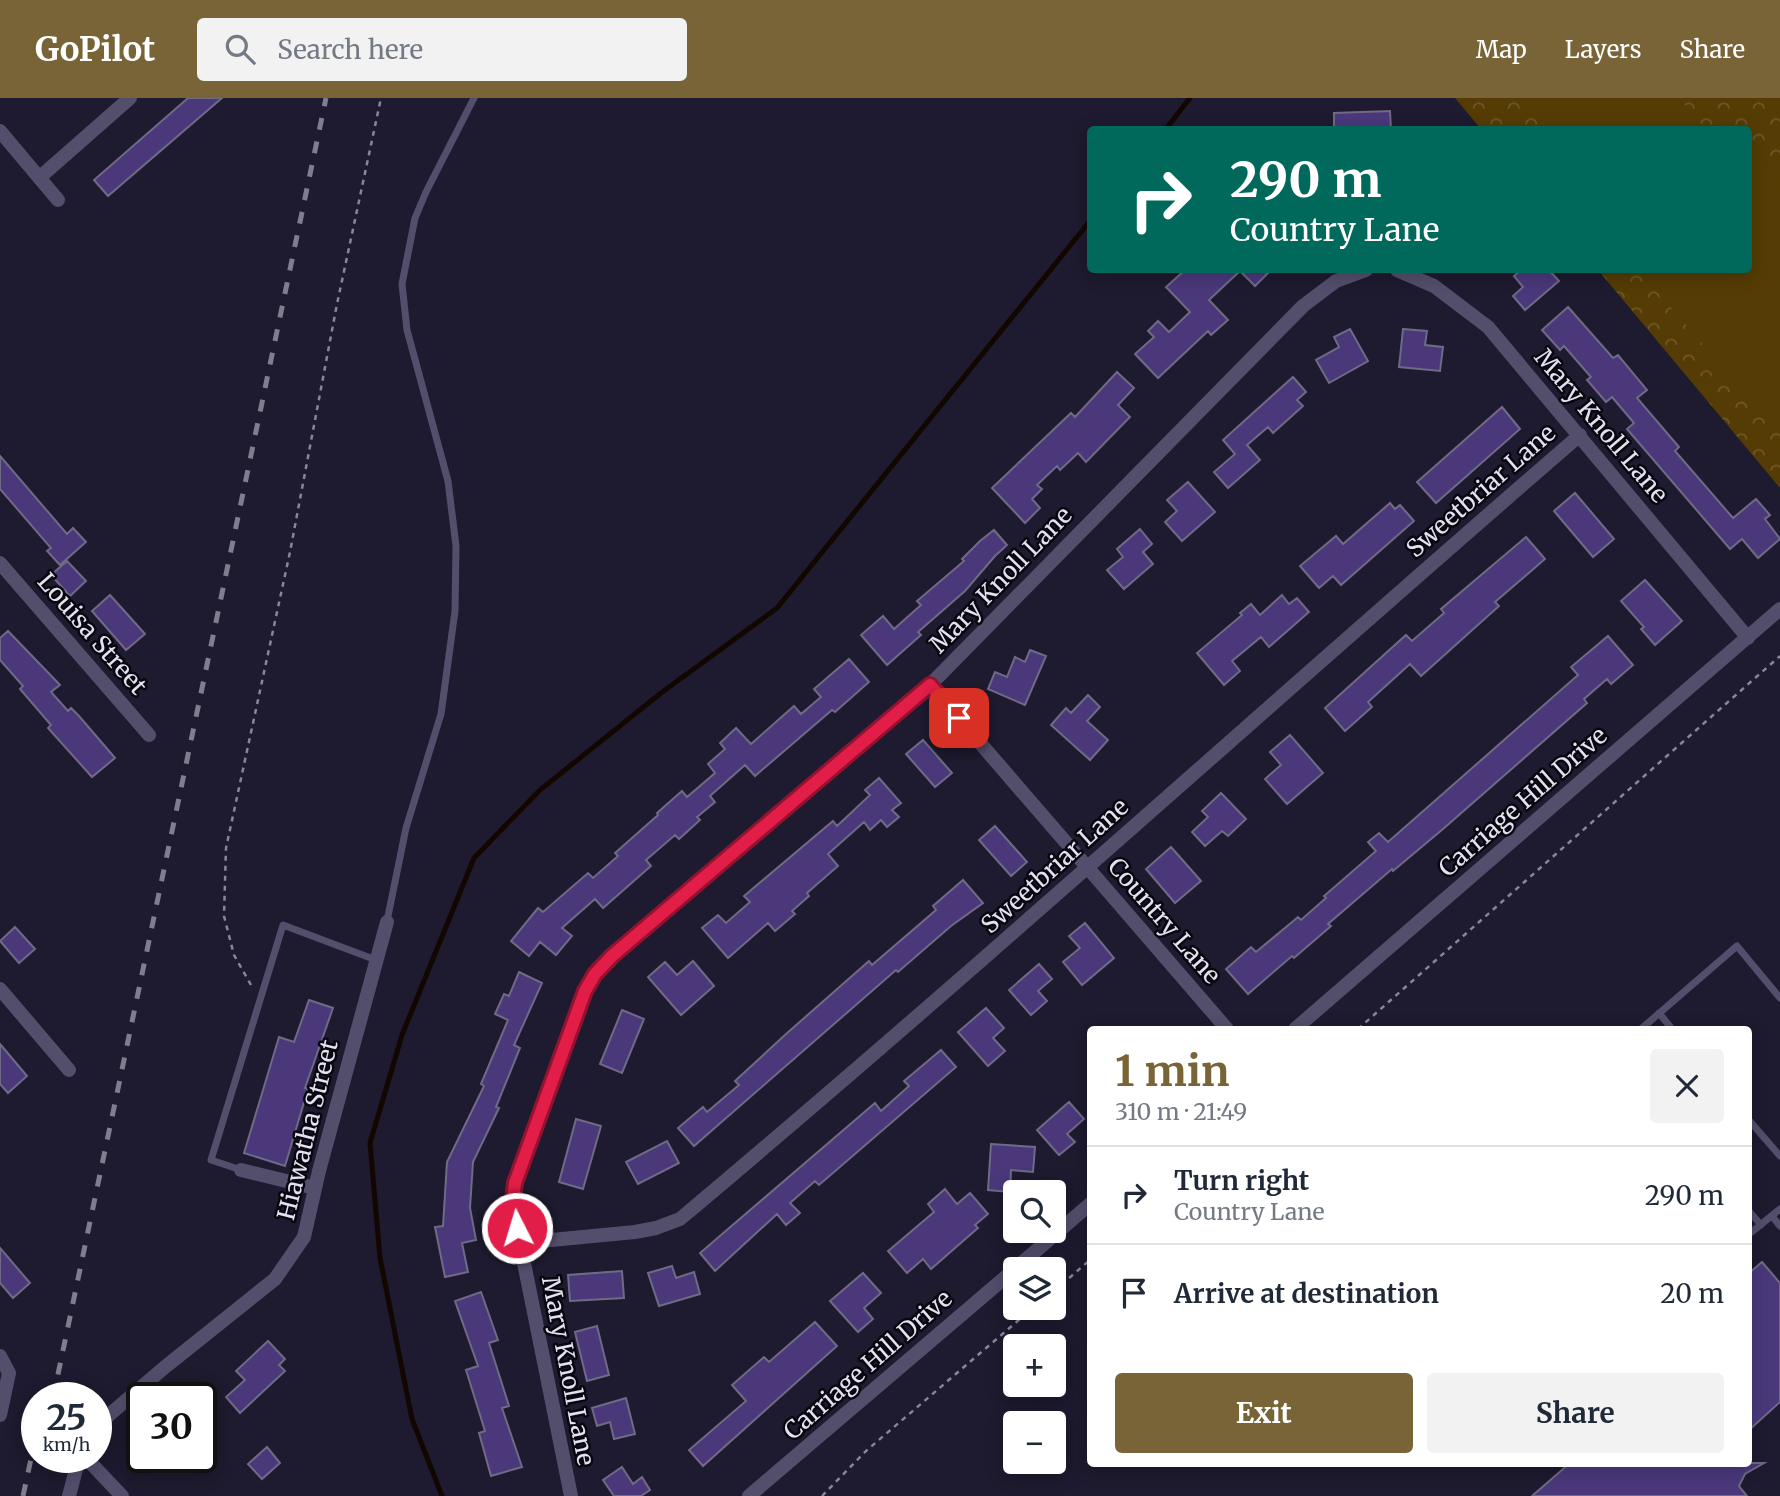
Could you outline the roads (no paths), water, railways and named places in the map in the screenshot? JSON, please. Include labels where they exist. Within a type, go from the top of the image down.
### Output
[{"type":"street","points":[[39,178],[130,98]]},
{"type":"street","points":[[0,131],[58,200]]},
{"type":"street","name":"Mary Knoll Lane","points":[[571,1496],[514,1213],[515,1183],[585,991],[595,974],[612,956],[930,685],[1303,306],[1336,281],[1358,273]]},
{"type":"street","name":"Mary Knoll Lane","points":[[1404,273],[1434,286],[1488,327],[1748,638]]},
{"type":"street","name":"Sweetbriar Lane","points":[[520,1243],[635,1232],[680,1219],[1089,869],[1190,775],[1580,435]]},
{"type":"street","name":"Louisa Street","points":[[0,563],[149,735]]},
{"type":"street","name":"Carriage Hill Drive","points":[[1298,1026],[1780,609]]},
{"type":"street","name":"Country Lane","points":[[930,685],[1224,1026]]},
{"type":"street","name":"Hiawatha Street","points":[[112,1412],[164,1367],[275,1279],[304,1237],[387,922]]},
{"type":"street","points":[[0,989],[69,1070]]},
{"type":"street","points":[[241,1170],[315,1188]]},
{"type":"street","name":"Carriage Hill Drive","points":[[1029,1257],[1087,1207]]},
{"type":"street","name":"Carriage Hill Drive","points":[[749,1496],[1003,1279]]},
{"type":"street","points":[[0,1356],[9,1373],[0,1415]]},
{"type":"street","points":[[69,1496],[75,1473]]},
{"type":"street","points":[[100,1473],[122,1496]]},
{"type":"lane","points":[[387,922],[405,828],[441,714],[455,611],[456,546],[448,481],[407,330],[402,284],[415,218],[474,98]]},
{"type":"lane","points":[[241,1170],[211,1160],[283,925],[376,960]]},
{"type":"lane","points":[[1644,1026],[1737,946],[1780,998]]},
{"type":"lane","points":[[1659,1013],[1670,1026]]},
{"type":"lane","points":[[1752,1124],[1780,1156]]},
{"type":"lane","points":[[1752,1232],[1780,1209]]},
{"type":"lane","points":[[1752,1215],[1761,1225]]},
{"type":"lane","points":[[1772,1216],[1780,1226]]},
{"type":"waterway","points":[[1168,126],[1190,98]]},
{"type":"waterway","points":[[442,1496],[412,1419],[380,1258],[370,1143],[402,1035],[474,858],[540,790],[661,693],[777,608],[1087,225]]},
{"type":"railway","points":[[56,1382],[326,98]]},
{"type":"railway","points":[[23,1496],[28,1473]]}]
